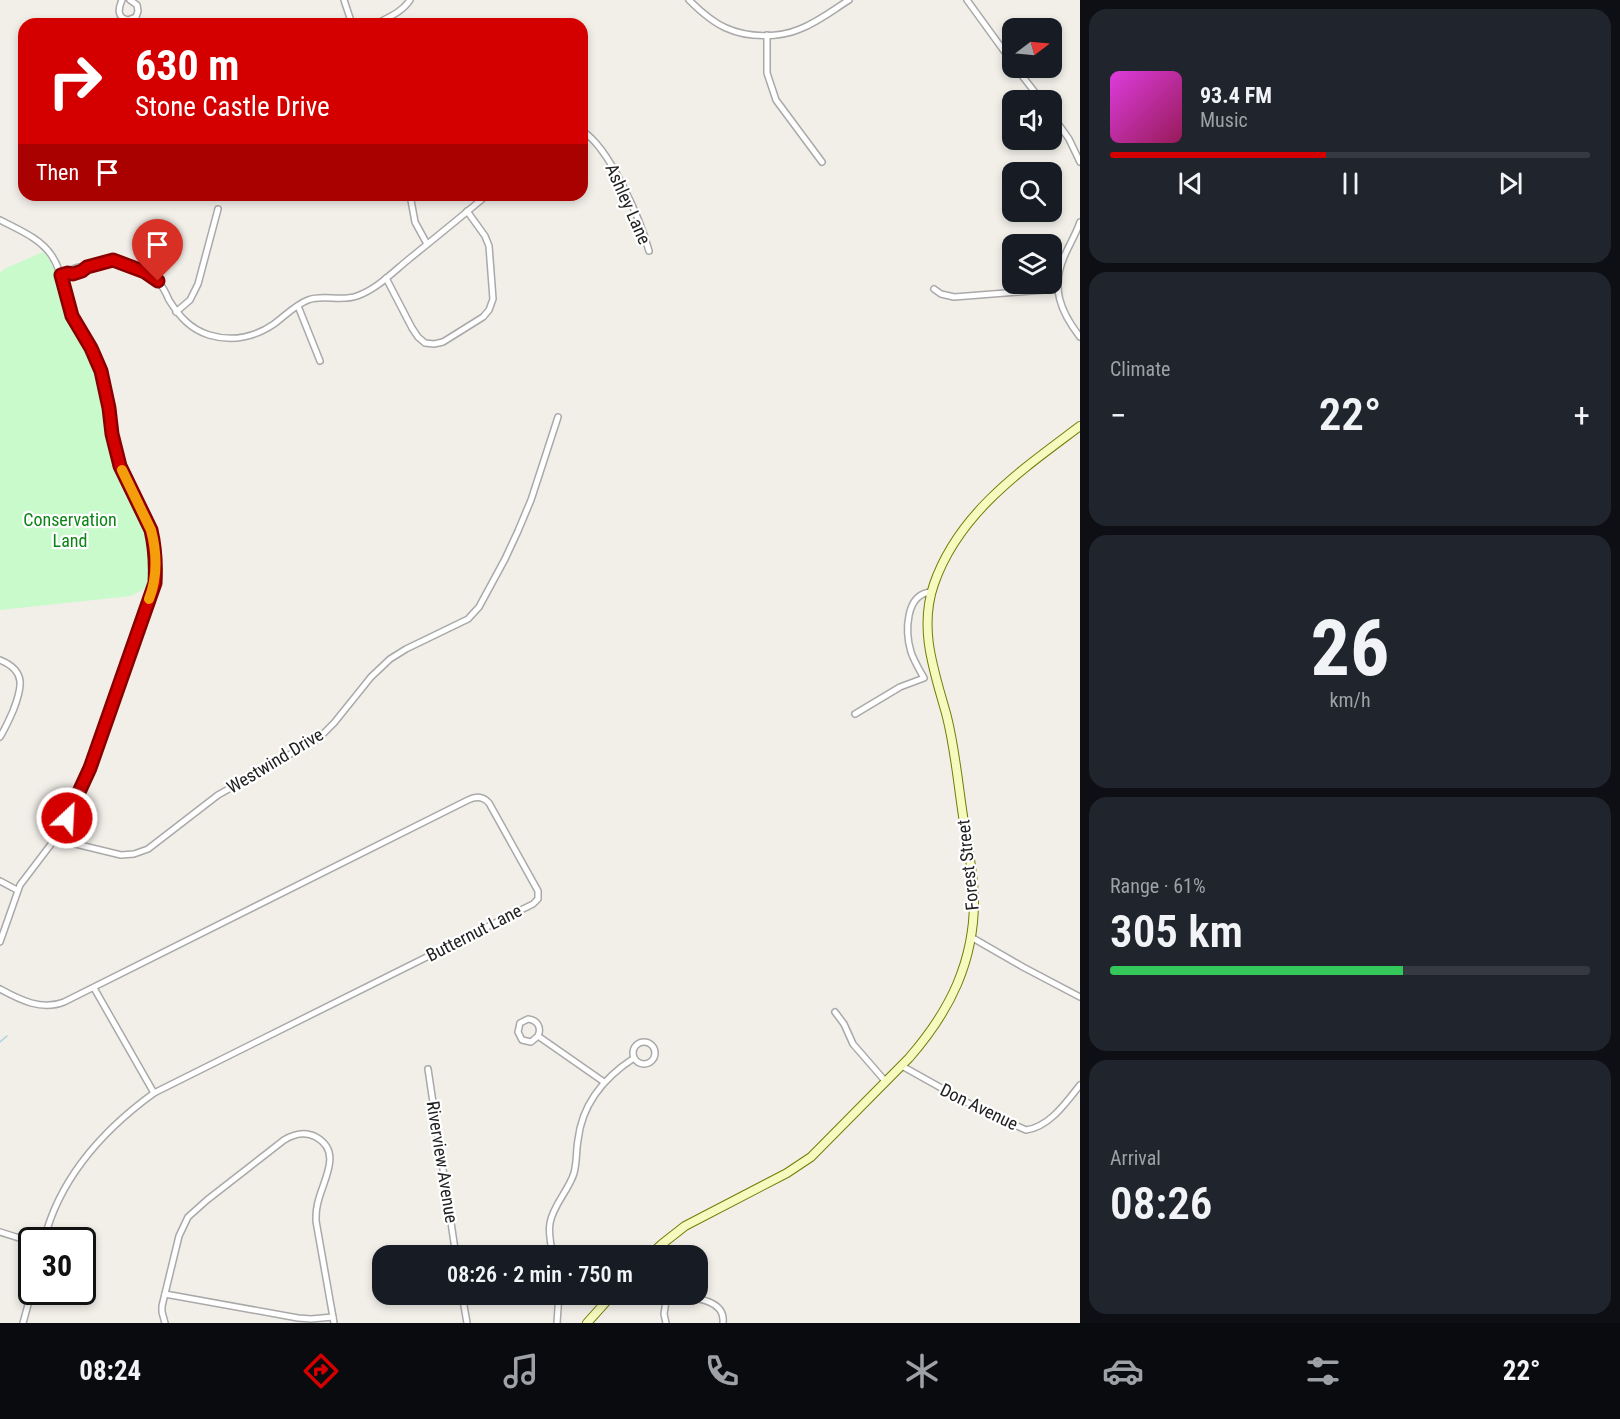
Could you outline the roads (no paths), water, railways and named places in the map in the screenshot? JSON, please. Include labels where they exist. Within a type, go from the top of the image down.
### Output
[{"type":"street","points":[[122,0],[118,8],[123,18]]},
{"type":"street","points":[[130,0],[136,3],[138,9],[137,15],[133,18]]},
{"type":"street","points":[[344,0],[350,18]]},
{"type":"street","points":[[387,18],[404,8],[410,0]]},
{"type":"street","points":[[689,0],[709,18],[729,29],[767,36],[798,30],[849,0]]},
{"type":"street","points":[[967,0],[1002,48]]},
{"type":"street","points":[[767,36],[767,73],[776,100],[822,162]]},
{"type":"street","points":[[1062,129],[1080,162]]},
{"type":"street","name":"Ashley Lane","points":[[588,136],[594,140],[612,165],[639,221],[649,251]]},
{"type":"street","points":[[411,201],[415,222],[427,244]]},
{"type":"street","points":[[61,275],[80,266],[87,267],[113,260],[145,272],[160,283],[176,312],[199,331],[232,339],[257,333],[314,298],[354,297],[365,292],[386,278],[480,201]]},
{"type":"street","points":[[176,312],[190,300],[198,284],[218,209]]},
{"type":"street","points":[[386,278],[412,328],[425,343],[443,342],[483,317],[493,298],[489,246],[485,236],[467,211]]},
{"type":"street","points":[[0,220],[44,246],[61,275],[72,316],[91,348],[101,371],[118,458],[151,530],[156,568],[155,583],[90,768],[55,838],[17,890],[0,942]]},
{"type":"street","points":[[1062,261],[1080,222]]},
{"type":"street","points":[[934,289],[941,294],[954,297],[1002,293]]},
{"type":"street","points":[[1059,294],[1066,317],[1080,337]]},
{"type":"street","points":[[298,306],[320,361]]},
{"type":"street","name":"Westwind Drive","points":[[55,838],[121,855],[134,854],[148,849],[218,795],[319,738],[371,677],[390,659],[468,619],[479,607],[515,539],[531,500],[558,417]]},
{"type":"street","name":"Forest Street","points":[[661,1245],[686,1226],[802,1164],[823,1147],[902,1066],[923,1042],[946,1009],[959,979],[971,937],[974,897],[949,728],[934,674],[927,630],[932,592],[949,553],[983,506],[1002,487],[1080,426]]},
{"type":"street","points":[[924,678],[912,652],[908,631],[909,619],[913,605],[919,596],[925,592],[932,592]]},
{"type":"street","points":[[0,660],[14,668],[21,686],[19,696],[0,737]]},
{"type":"street","points":[[855,714],[900,687],[934,674]]},
{"type":"street","name":"Butternut Lane","points":[[0,989],[33,1004],[55,1006],[468,800],[480,797],[489,803],[539,895],[536,901],[154,1093],[104,1134],[84,1158],[60,1197],[48,1227]]},
{"type":"street","points":[[0,881],[17,890]]},
{"type":"street","points":[[971,937],[1023,968],[1080,997]]},
{"type":"street","points":[[94,988],[154,1093]]},
{"type":"street","points":[[835,1012],[844,1024],[853,1044],[886,1082]]},
{"type":"street","points":[[525,1020],[534,1020],[540,1027],[538,1036],[531,1042],[525,1041],[519,1035],[518,1026],[525,1020]]},
{"type":"street","points":[[538,1036],[604,1082]]},
{"type":"street","points":[[640,1043],[650,1044],[654,1050],[652,1061],[646,1064],[639,1063],[634,1058],[634,1047],[640,1043]]},
{"type":"street","points":[[551,1245],[551,1219],[574,1175],[578,1140],[584,1116],[592,1098],[604,1082],[616,1069],[634,1058]]},
{"type":"street","name":"Don Avenue","points":[[902,1066],[977,1108],[1026,1130],[1034,1129],[1052,1116],[1080,1085]]},
{"type":"street","name":"Riverview Avenue","points":[[428,1069],[454,1245]]},
{"type":"street","points":[[165,1294],[298,1318],[334,1320],[316,1221],[316,1208],[329,1169],[330,1157],[322,1141],[306,1134],[295,1135],[284,1140],[188,1217],[178,1236],[165,1294],[162,1312],[165,1323]]},
{"type":"street","points":[[0,1232],[18,1238]]},
{"type":"street","points":[[708,1302],[716,1304],[723,1313],[723,1323]]},
{"type":"street","points":[[23,1323],[28,1305]]},
{"type":"street","points":[[464,1305],[467,1323]]},
{"type":"street","points":[[557,1323],[558,1305]]},
{"type":"street","points":[[587,1323],[603,1305]]},
{"type":"street","points":[[665,1305],[666,1323]]},
{"type":"waterway","points":[[0,1042],[7,1036]]},
{"type":"park label","name":"Conservation Land","points":[[70,530]]}]
